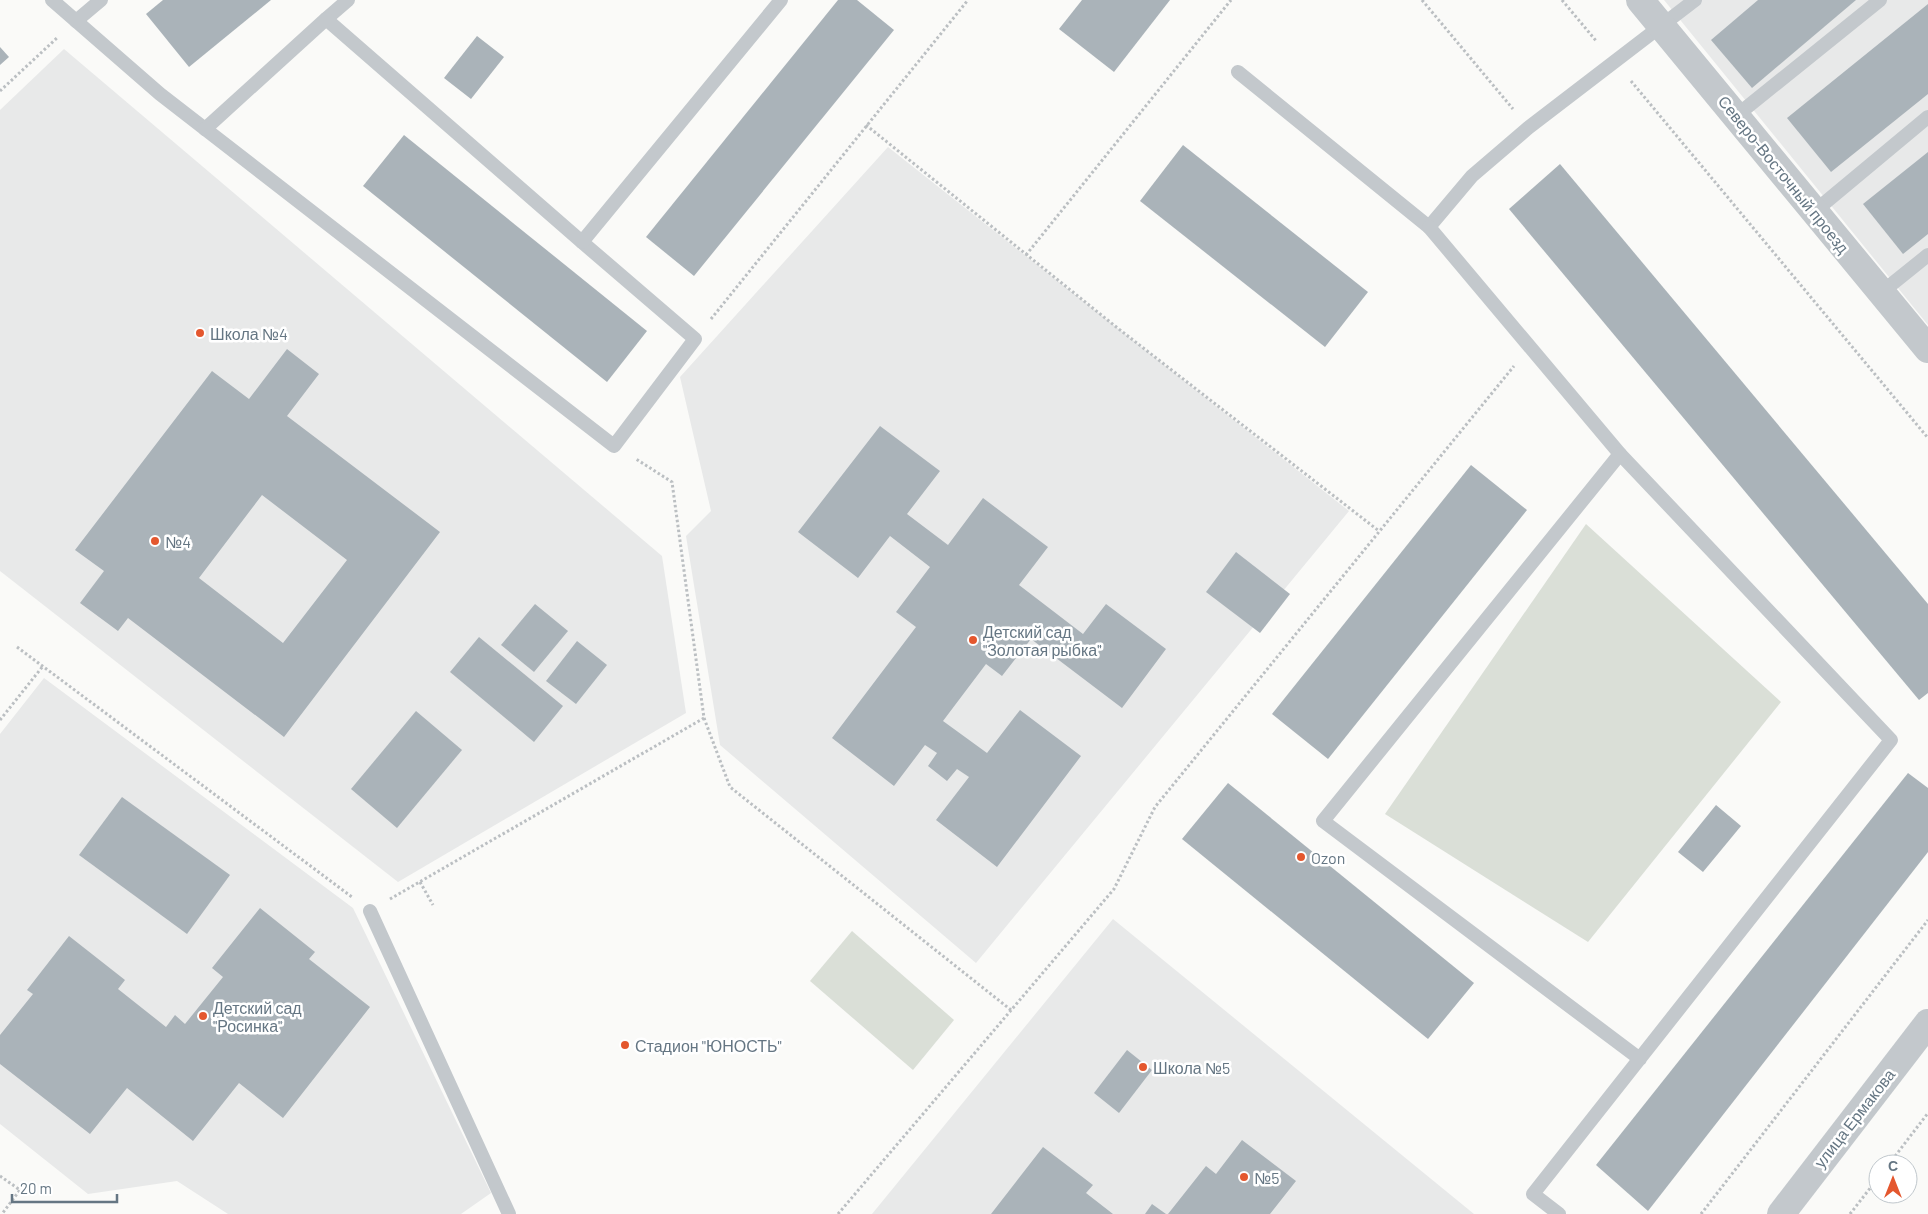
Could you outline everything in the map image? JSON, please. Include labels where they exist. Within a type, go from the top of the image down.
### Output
[{"type":"street","name":"Северо-Восточный проезд","points":[[1640,0],[1928,349]]},
{"type":"street","name":"улица Ермакова","points":[[1781,1214],[1928,1023]]},
{"type":"lane","points":[[52,0],[160,94],[614,446],[695,339],[326,19]]},
{"type":"lane","points":[[76,21],[101,0]]},
{"type":"lane","points":[[205,128],[348,0]]},
{"type":"lane","points":[[582,242],[781,0]]},
{"type":"lane","points":[[1429,227],[1472,176],[1528,128],[1695,0]]},
{"type":"lane","points":[[1736,116],[1880,0]]},
{"type":"lane","points":[[1238,72],[1429,227],[1620,454],[1891,740],[1533,1194],[1559,1214]]},
{"type":"lane","points":[[1815,211],[1928,117]]},
{"type":"lane","points":[[1882,292],[1928,255]]},
{"type":"lane","points":[[1620,454],[1323,820],[1640,1059]]},
{"type":"lane","points":[[370,911],[509,1214]]},
{"type":"path","points":[[695,339],[968,0]]},
{"type":"path","points":[[1026,255],[1232,0]]},
{"type":"path","points":[[1422,0],[1528,128]]},
{"type":"path","points":[[1562,0],[1928,438]]},
{"type":"path","points":[[0,91],[76,21]]},
{"type":"path","points":[[866,125],[1115,326],[1379,530]]},
{"type":"path","points":[[838,1214],[1114,889],[1155,806],[1530,347]]},
{"type":"path","points":[[614,446],[672,482],[704,718],[730,787],[1011,1010]]},
{"type":"path","points":[[17,647],[370,911],[704,718]]},
{"type":"path","points":[[0,720],[43,666]]},
{"type":"path","points":[[420,882],[433,905]]},
{"type":"path","points":[[1701,1214],[1928,920]]},
{"type":"path","points":[[1896,1154],[1928,1113]]},
{"type":"path","points":[[0,1176],[20,1190],[2,1214]]},
{"type":"path","points":[[1850,1214],[1868,1191]]},
{"type":"shaded area","points":[[1664,0],[1928,0],[1928,325]]},
{"type":"shaded area","name":"Школа №4","points":[[64,49],[662,556],[686,713],[398,882],[0,571],[0,110]]},
{"type":"shaded area","name":"Детский сад \"Золотая рыбка\"","points":[[888,147],[1349,511],[976,963],[720,745],[686,536],[711,511],[680,377]]},
{"type":"shaded area","points":[[1586,524],[1781,702],[1588,942],[1385,814]]},
{"type":"shaded area","name":"Детский сад \"Росинка\"","points":[[44,678],[353,908],[491,1193],[461,1214],[228,1214],[177,1181],[88,1194],[0,1124],[0,734]]},
{"type":"shaded area","name":"Школа №5","points":[[1113,919],[1474,1214],[872,1214]]},
{"type":"shaded area","points":[[852,931],[954,1020],[913,1070],[810,981]]},
{"type":"building","points":[[163,0],[271,0],[189,67],[146,14]]},
{"type":"building","points":[[838,0],[857,0],[894,30],[694,276],[646,237]]},
{"type":"building","points":[[1082,0],[1170,0],[1114,72],[1059,29]]},
{"type":"building","points":[[1758,0],[1856,0],[1752,88],[1711,40]]},
{"type":"building","points":[[1928,4],[1928,94],[1831,172],[1787,118]]},
{"type":"building","points":[[477,36],[504,57],[471,99],[444,78]]},
{"type":"building","points":[[0,47],[9,57],[0,65]]},
{"type":"building","points":[[404,135],[647,331],[607,382],[363,186]]},
{"type":"building","points":[[1183,145],[1368,292],[1325,347],[1140,201]]},
{"type":"building","points":[[1928,152],[1928,234],[1903,254],[1863,204]]},
{"type":"building","points":[[1560,164],[1928,604],[1928,693],[1919,700],[1509,209]]},
{"type":"building","name":"№4","points":[[287,349],[319,374],[287,416],[440,532],[284,737],[128,618],[118,631],[80,603],[104,571],[75,550],[212,371],[249,399]],"holes":[[[262,495],[347,560],[283,643],[199,578]]]},
{"type":"building","name":"Детский сад \"Золотая рыбка\"","points":[[880,426],[940,471],[907,514],[948,545],[983,498],[1048,547],[1019,585],[1083,634],[1106,604],[1166,649],[1122,708],[1031,639],[1002,676],[986,664],[943,721],[987,753],[1020,710],[1081,756],[997,867],[936,820],[969,777],[957,769],[947,781],[928,766],[937,753],[925,745],[894,786],[832,738],[916,627],[896,612],[930,567],[890,536],[858,578],[798,532]]},
{"type":"building","points":[[1471,465],[1527,510],[1328,759],[1272,714]]},
{"type":"building","points":[[1236,552],[1290,594],[1260,633],[1206,592]]},
{"type":"building","points":[[535,604],[568,631],[534,672],[501,645]]},
{"type":"building","points":[[479,637],[563,706],[534,742],[450,672]]},
{"type":"building","points":[[577,641],[607,665],[576,704],[546,681]]},
{"type":"building","points":[[416,711],[462,750],[397,828],[351,789]]},
{"type":"building","points":[[1908,773],[1928,788],[1928,852],[1648,1211],[1596,1165]]},
{"type":"building","points":[[1228,783],[1474,983],[1428,1039],[1182,839]]},
{"type":"building","points":[[122,797],[230,875],[187,934],[79,855]]},
{"type":"building","points":[[1716,805],[1741,826],[1703,872],[1678,852]]},
{"type":"building","points":[[260,908],[315,952],[309,959],[370,1007],[283,1118],[239,1083],[193,1141],[127,1088],[90,1134],[0,1064],[0,1035],[33,994],[27,990],[69,936],[125,980],[118,989],[166,1027],[175,1015],[185,1024],[223,977],[212,968]]},
{"type":"building","points":[[1127,1050],[1152,1070],[1119,1113],[1094,1093]]},
{"type":"building","name":"№5","points":[[1242,1140],[1296,1181],[1270,1214],[1168,1214],[1206,1166],[1216,1174]]},
{"type":"building","points":[[1043,1147],[1093,1185],[1086,1193],[1113,1214],[991,1214]]},
{"type":"building","points":[[1152,1204],[1166,1214],[1145,1214]]},
{"type":"place","name":"Школа №4","points":[[200,333]]},
{"type":"place","name":"№4","points":[[155,541]]},
{"type":"place","name":"Детский сад \"Золотая рыбка\"","points":[[973,640]]},
{"type":"place","name":"Ozon","points":[[1301,857]]},
{"type":"place","name":"Детский сад \"Росинка\"","points":[[203,1016]]},
{"type":"place","name":"Стадион \"ЮНОСТЬ\"","points":[[625,1045]]},
{"type":"place","name":"Школа №5","points":[[1143,1067]]},
{"type":"place","name":"№5","points":[[1244,1177]]}]
